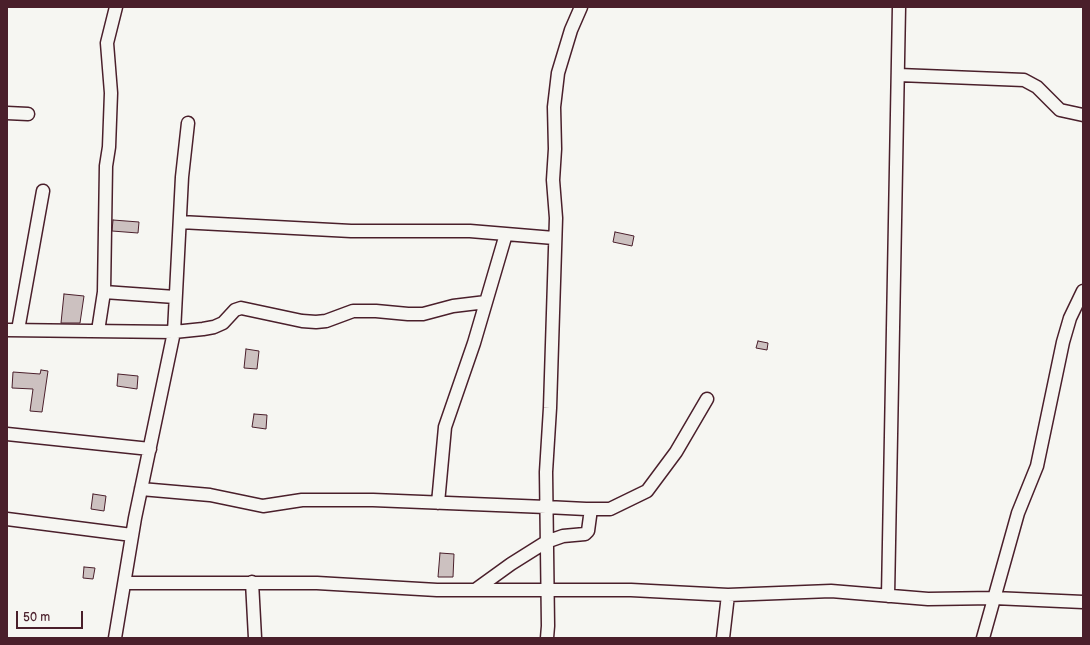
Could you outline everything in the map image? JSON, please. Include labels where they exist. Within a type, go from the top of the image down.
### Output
[{"type":"street","points":[[98,332],[104,292],[106,166],[109,147],[111,93],[107,43],[116,7]]},
{"type":"street","points":[[547,638],[546,472],[550,408],[554,238],[556,218],[554,180],[554,107],[558,73],[571,30],[581,7]]},
{"type":"street","points":[[888,596],[899,75],[899,7]]},
{"type":"street","points":[[899,75],[1024,80],[1037,87],[1060,110],[1083,116]]},
{"type":"street","points":[[7,113],[28,114]]},
{"type":"street","points":[[115,638],[126,582],[132,535],[174,332],[182,177],[188,122]]},
{"type":"street","points":[[43,191],[13,330],[174,332],[203,329],[223,323],[235,310],[241,308],[302,321],[316,322],[326,321],[353,311],[423,314],[453,306],[486,302]]},
{"type":"street","points":[[180,222],[351,231],[470,231],[554,238]]},
{"type":"street","points":[[438,503],[445,427],[474,343],[506,234]]},
{"type":"street","points":[[983,638],[1018,513],[1037,466],[1062,342],[1070,318],[1083,291]]},
{"type":"street","points":[[104,292],[175,297]]},
{"type":"street","points":[[141,489],[206,494],[263,506],[302,500],[373,500],[610,509],[647,491],[676,452],[707,398]]},
{"type":"street","points":[[7,434],[150,449]]},
{"type":"street","points":[[475,590],[511,564],[546,542],[563,536],[585,534],[588,531],[591,509]]},
{"type":"street","points":[[7,519],[132,535]]},
{"type":"street","points":[[126,582],[346,584],[437,590],[631,590],[728,595],[831,591],[928,599],[994,598],[1083,602]]},
{"type":"street","points":[[252,582],[255,638]]},
{"type":"street","points":[[722,638],[728,595]]},
{"type":"building","points":[[113,220],[139,222],[138,233],[112,231]]},
{"type":"building","points":[[615,232],[634,236],[632,246],[613,242]]},
{"type":"building","points":[[64,294],[84,296],[80,323],[61,323]]},
{"type":"building","points":[[758,341],[768,343],[767,350],[756,348]]},
{"type":"building","points":[[246,349],[259,351],[257,369],[244,368]]},
{"type":"building","points":[[41,370],[48,371],[42,412],[30,411],[33,389],[12,388],[13,372],[40,374]]},
{"type":"building","points":[[118,374],[138,376],[137,389],[117,386]]},
{"type":"building","points":[[254,414],[267,415],[266,429],[252,427]]},
{"type":"building","points":[[93,494],[106,496],[104,511],[91,509]]},
{"type":"building","points":[[440,553],[454,554],[453,577],[438,577]]},
{"type":"building","points":[[84,567],[95,568],[93,579],[83,578]]}]
